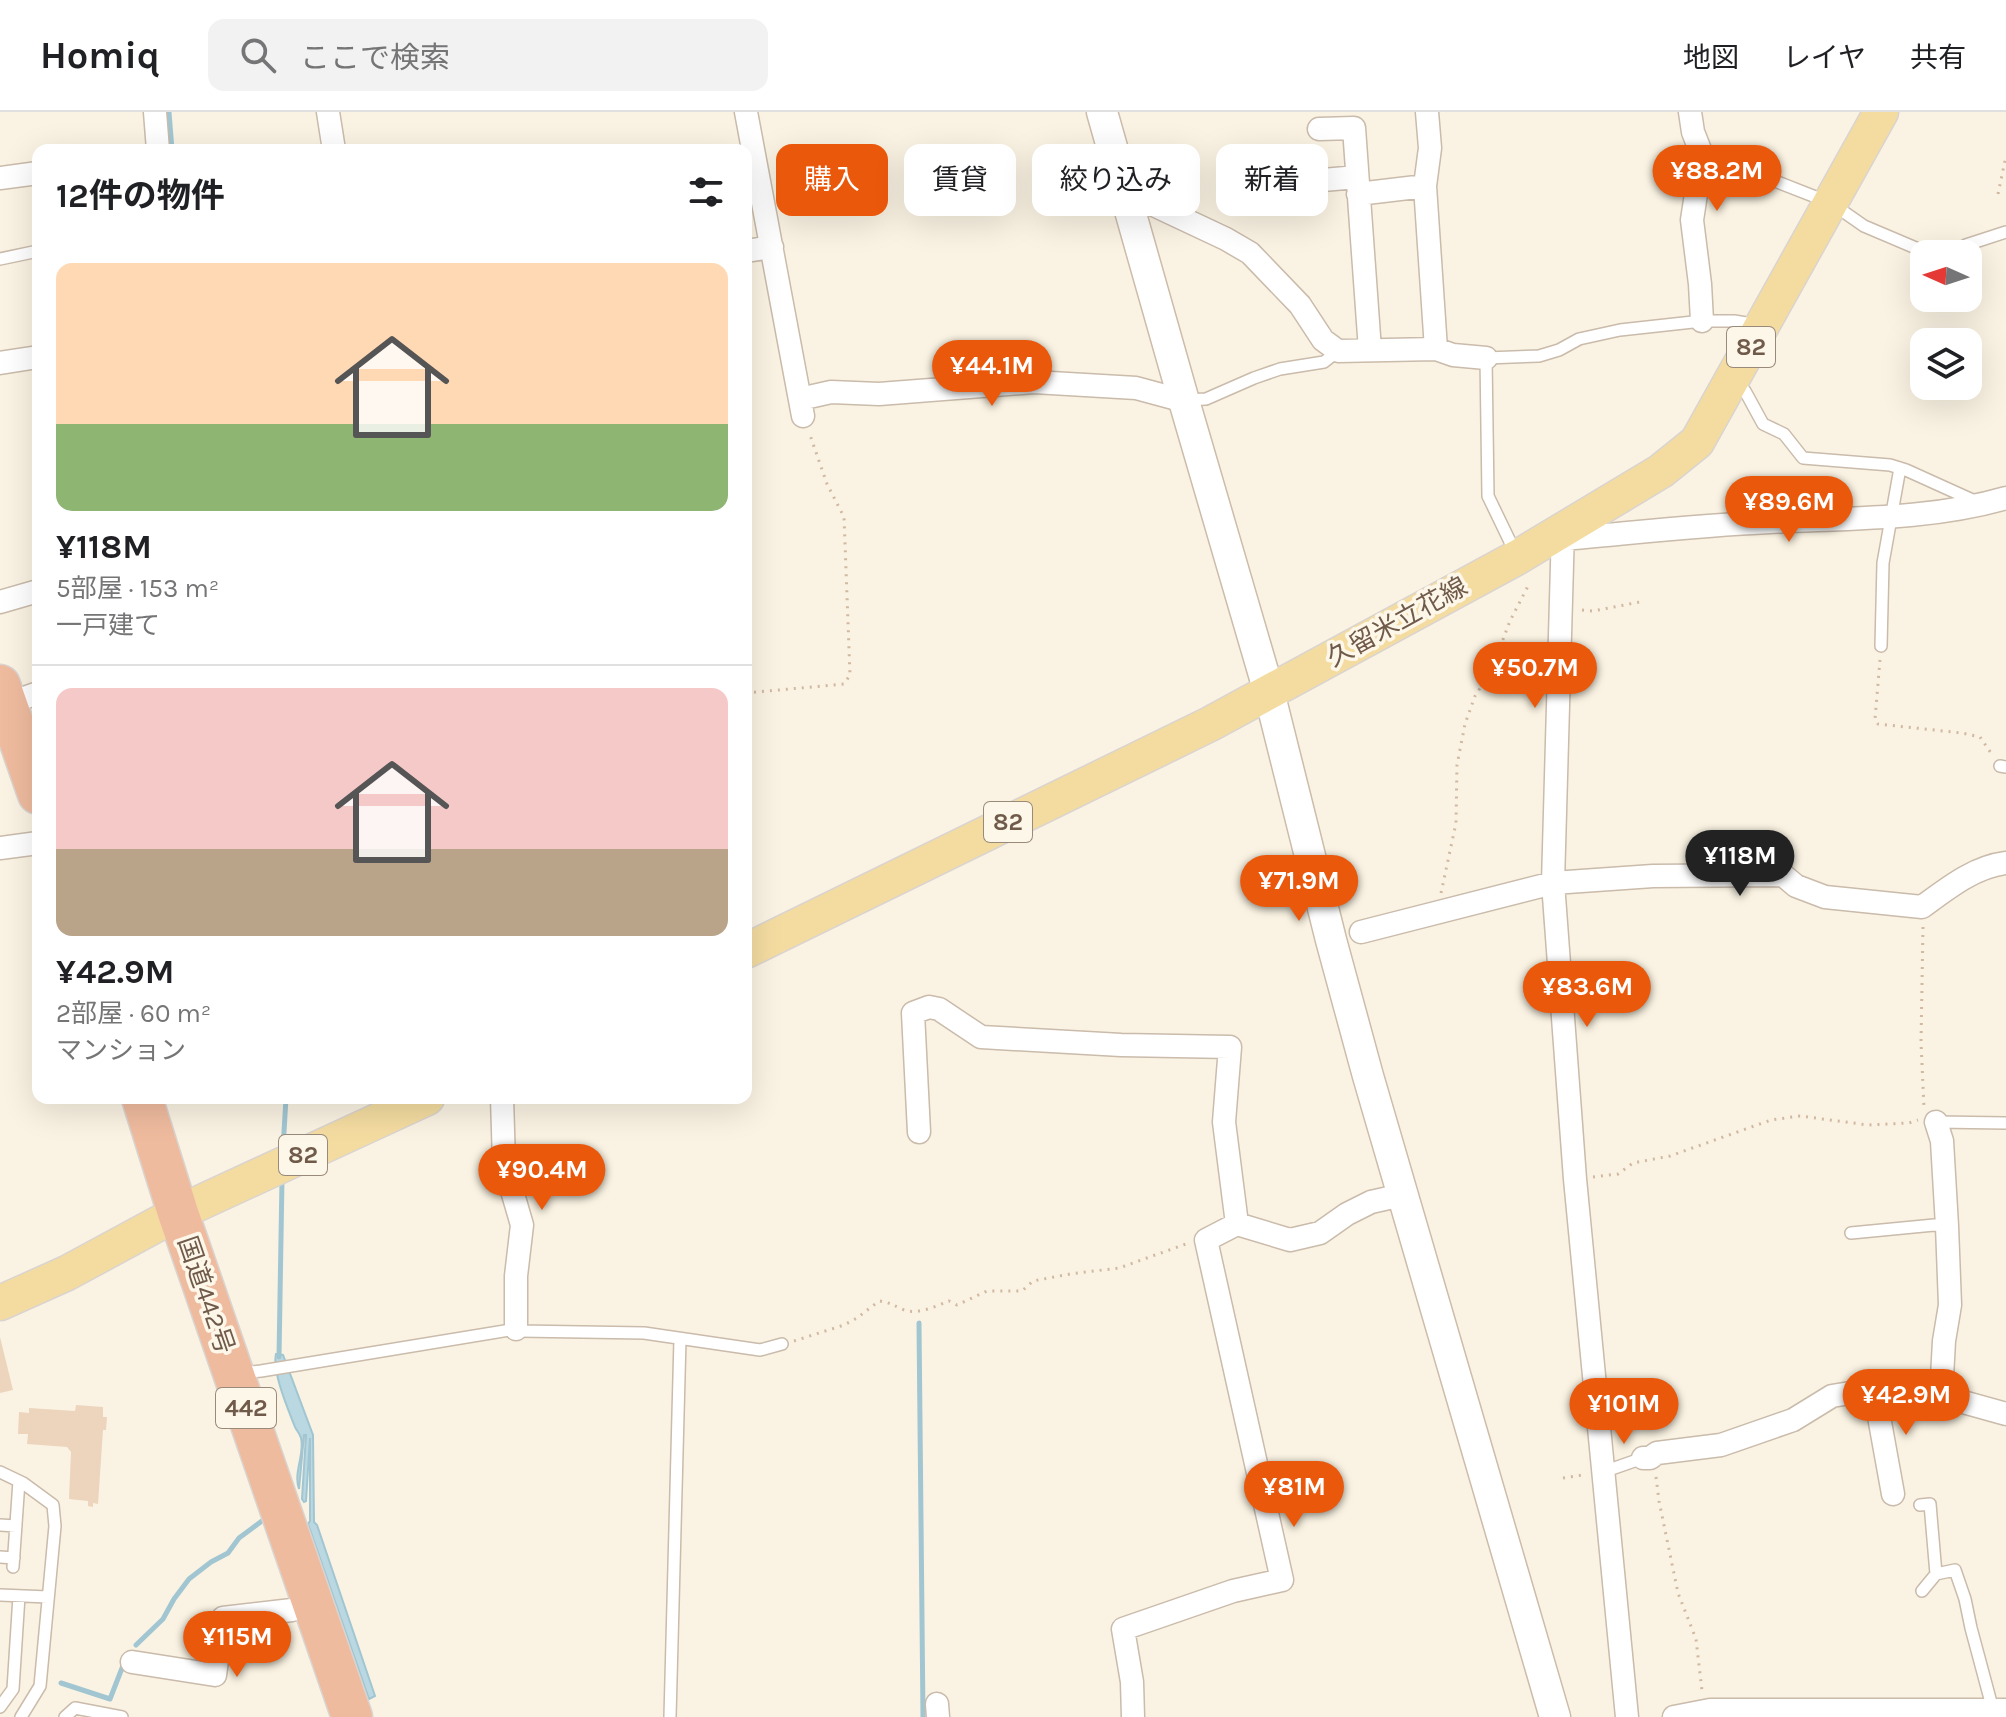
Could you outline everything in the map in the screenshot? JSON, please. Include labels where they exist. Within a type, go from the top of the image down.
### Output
[{"type":"highway","points":[[15,694],[31,753]]},
{"type":"highway","name":"国道442号","points":[[144,1104],[178,1213],[352,1717]]},
{"type":"main road","name":"久留米立花線","points":[[752,947],[1210,724],[1563,534],[1661,471],[1697,442],[1881,112]]},
{"type":"main road","name":"82","points":[[0,1303],[67,1273],[178,1213],[414,1104]]},
{"type":"street","points":[[155,112],[158,144]]},
{"type":"street","points":[[328,112],[333,144]]},
{"type":"street","points":[[746,112],[802,408],[831,392],[879,394],[1034,382],[1136,388],[1184,401]]},
{"type":"street","points":[[1102,112],[1111,144]]},
{"type":"street","points":[[1427,112],[1430,148],[1425,186],[1436,349]]},
{"type":"street","points":[[1690,112],[1693,132],[1702,155],[1692,220],[1702,321]]},
{"type":"street","points":[[1319,129],[1354,128],[1370,350]]},
{"type":"street","points":[[0,178],[32,174]]},
{"type":"street","points":[[1328,181],[1358,185],[1425,186]]},
{"type":"street","points":[[1131,216],[1269,692],[1368,1076],[1555,1717]]},
{"type":"street","points":[[1177,216],[1250,253],[1300,305],[1323,340],[1338,351],[1436,349],[1453,355],[1486,358]]},
{"type":"street","points":[[752,250],[772,247]]},
{"type":"street","points":[[0,363],[32,358]]},
{"type":"street","points":[[1627,1717],[1575,1179],[1553,883],[1563,534],[1892,516],[1936,512],[2006,498]]},
{"type":"street","points":[[0,602],[32,593]]},
{"type":"street","points":[[0,848],[32,844]]},
{"type":"street","points":[[1361,932],[1553,883],[1653,876],[1783,875],[1796,886],[1825,897],[1922,907],[1962,879],[1992,865],[2006,863]]},
{"type":"street","points":[[919,1132],[906,1007],[939,1009],[981,1037],[1230,1047],[1224,1122],[1237,1224]]},
{"type":"street","points":[[502,1104],[504,1163],[522,1225],[516,1276],[516,1329]]},
{"type":"street","points":[[1933,1119],[1942,1141],[1947,1226],[1950,1305],[1942,1377],[1945,1397],[2006,1414]]},
{"type":"street","points":[[1133,1717],[1132,1682],[1123,1629],[1233,1591],[1282,1580],[1206,1240],[1237,1224],[1290,1240],[1320,1233],[1371,1202],[1402,1195]]},
{"type":"street","points":[[1648,1457],[1657,1453],[1721,1445],[1793,1420],[1832,1396],[1874,1389],[1925,1385],[1943,1387]]},
{"type":"street","points":[[1874,1389],[1893,1494]]},
{"type":"street","points":[[132,1662],[215,1675],[223,1618],[292,1610],[313,1603]]},
{"type":"street","points":[[1674,1717],[1699,1714],[2000,1710]]},
{"type":"lane","points":[[1702,155],[1744,163],[1762,176],[1831,203],[1864,226],[1910,246]]},
{"type":"lane","points":[[1981,240],[2006,232]]},
{"type":"lane","points":[[0,259],[32,252]]},
{"type":"lane","points":[[1518,557],[1488,496],[1486,358],[1539,356],[1579,339],[1604,333],[1702,321],[1763,325]]},
{"type":"lane","points":[[1184,401],[1206,399],[1280,369],[1324,362],[1338,351]]},
{"type":"lane","points":[[1731,382],[1745,391],[1763,424],[1784,434],[1803,458],[1890,465],[1983,504]]},
{"type":"lane","points":[[1881,646],[1883,563],[1900,468]]},
{"type":"lane","points":[[1933,1119],[2006,1123]]},
{"type":"lane","points":[[1851,1233],[1947,1226]]},
{"type":"lane","points":[[234,1373],[516,1329],[644,1333],[760,1350],[782,1344]]},
{"type":"lane","points":[[670,1717],[680,1339]]},
{"type":"lane","points":[[1603,1472],[1648,1457]]},
{"type":"lane","points":[[0,1472],[19,1481],[53,1505],[55,1526],[40,1686],[21,1717]]},
{"type":"lane","points":[[0,1557],[14,1562],[19,1481]]},
{"type":"lane","points":[[1920,1505],[1930,1504],[1936,1574]]},
{"type":"lane","points":[[0,1525],[16,1526]]},
{"type":"lane","points":[[1922,1591],[1936,1574],[1955,1570],[1971,1628],[2000,1710]]},
{"type":"lane","points":[[0,1595],[48,1597]]},
{"type":"lane","points":[[0,1707],[13,1689],[19,1596]]},
{"type":"lane","points":[[65,1717],[75,1708],[122,1717]]},
{"type":"path","points":[[1998,194],[2006,156]]},
{"type":"path","points":[[752,692],[844,684],[850,675],[844,517],[827,484],[802,408]]},
{"type":"path","points":[[1439,912],[1456,823],[1457,765],[1465,724],[1475,696],[1491,671],[1510,621],[1528,586],[1518,557]]},
{"type":"path","points":[[1561,609],[1593,611],[1645,601]]},
{"type":"path","points":[[1881,646],[1875,719],[1878,724],[1980,737],[2003,767]]},
{"type":"path","points":[[1922,907],[1923,1107],[1933,1119]]},
{"type":"path","points":[[1575,1179],[1618,1174],[1633,1163],[1670,1156],[1771,1120],[1800,1116],[1868,1125],[1933,1119]]},
{"type":"path","points":[[782,1344],[844,1325],[879,1301],[889,1302],[908,1312],[921,1311],[949,1301],[957,1305],[987,1291],[1022,1291],[1033,1281],[1119,1268],[1194,1241],[1206,1240]]},
{"type":"path","points":[[1648,1457],[1678,1593],[1696,1639],[1699,1714]]},
{"type":"water","points":[[276,1354],[283,1355],[313,1435],[314,1522],[375,1696],[369,1699],[308,1524],[310,1438],[304,1502],[306,1435],[299,1489],[297,1477],[301,1438],[281,1390]]},
{"type":"building","points":[[0,1337],[13,1390],[0,1393]]},
{"type":"building","points":[[76,1405],[103,1407],[103,1417],[107,1417],[106,1430],[103,1430],[98,1504],[93,1503],[93,1507],[88,1506],[88,1501],[69,1499],[71,1452],[67,1447],[27,1444],[28,1434],[18,1434],[19,1412],[29,1413],[29,1408],[75,1411]]},
{"type":"waterway","points":[[169,112],[172,144]]},
{"type":"waterway","points":[[283,1149],[286,1104]]},
{"type":"waterway","points":[[279,1357],[282,1179]]},
{"type":"waterway","points":[[919,1323],[923,1717]]},
{"type":"waterway","points":[[136,1645],[163,1619],[189,1579],[228,1553],[239,1538],[266,1518]]},
{"type":"waterway","points":[[61,1683],[110,1699],[124,1663]]}]
